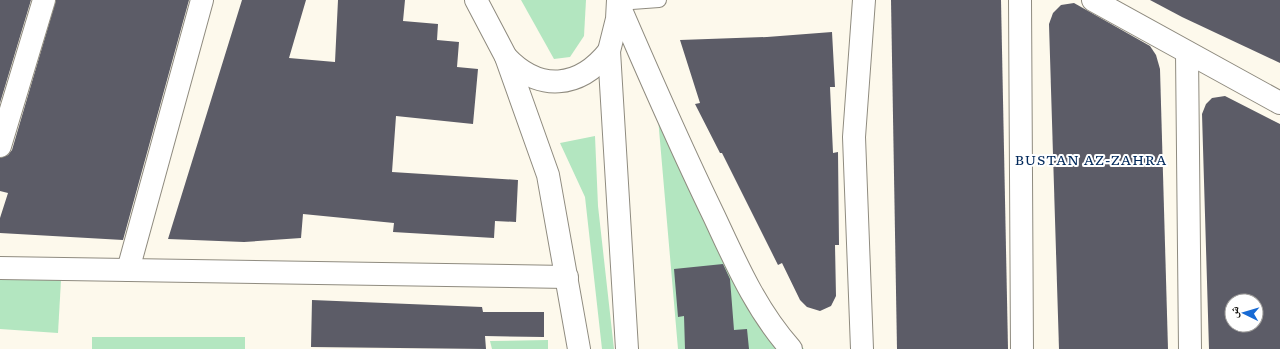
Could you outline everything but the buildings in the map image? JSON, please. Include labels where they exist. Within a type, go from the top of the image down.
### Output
[{"type":"street","points":[[0,146],[44,0]]},
{"type":"street","points":[[128,270],[202,0]]},
{"type":"street","points":[[476,0],[506,57],[548,175],[579,349]]},
{"type":"street","points":[[862,349],[854,138],[864,0]]},
{"type":"street","points":[[1020,0],[1022,349]]},
{"type":"street","points":[[1093,0],[1280,103]]},
{"type":"street","points":[[618,1],[617,19],[609,51],[626,349]]},
{"type":"street","points":[[618,1],[670,123],[742,275],[768,319],[792,349]]},
{"type":"street","points":[[506,57],[516,68],[529,76],[543,81],[559,82],[574,79],[587,73],[599,63],[609,51]]},
{"type":"street","points":[[1187,53],[1190,349]]},
{"type":"street","points":[[0,268],[567,277]]},
{"type":"lane","points":[[618,1],[659,0]]},
{"type":"green space","points":[[521,0],[586,0],[584,36],[570,57],[554,59]]},
{"type":"green space","points":[[658,118],[715,240],[804,349],[678,349]]},
{"type":"green space","points":[[595,136],[598,206],[614,349],[602,349],[585,197],[560,143]]},
{"type":"green space","points":[[0,279],[61,280],[58,333],[0,329]]},
{"type":"green space","points":[[92,337],[245,337],[245,349],[92,349]]},
{"type":"green space","points":[[548,340],[548,349],[492,349],[490,341]]},
{"type":"district","name":"BUSTAN AZ-ZAHRA","points":[[1091,160]]}]
